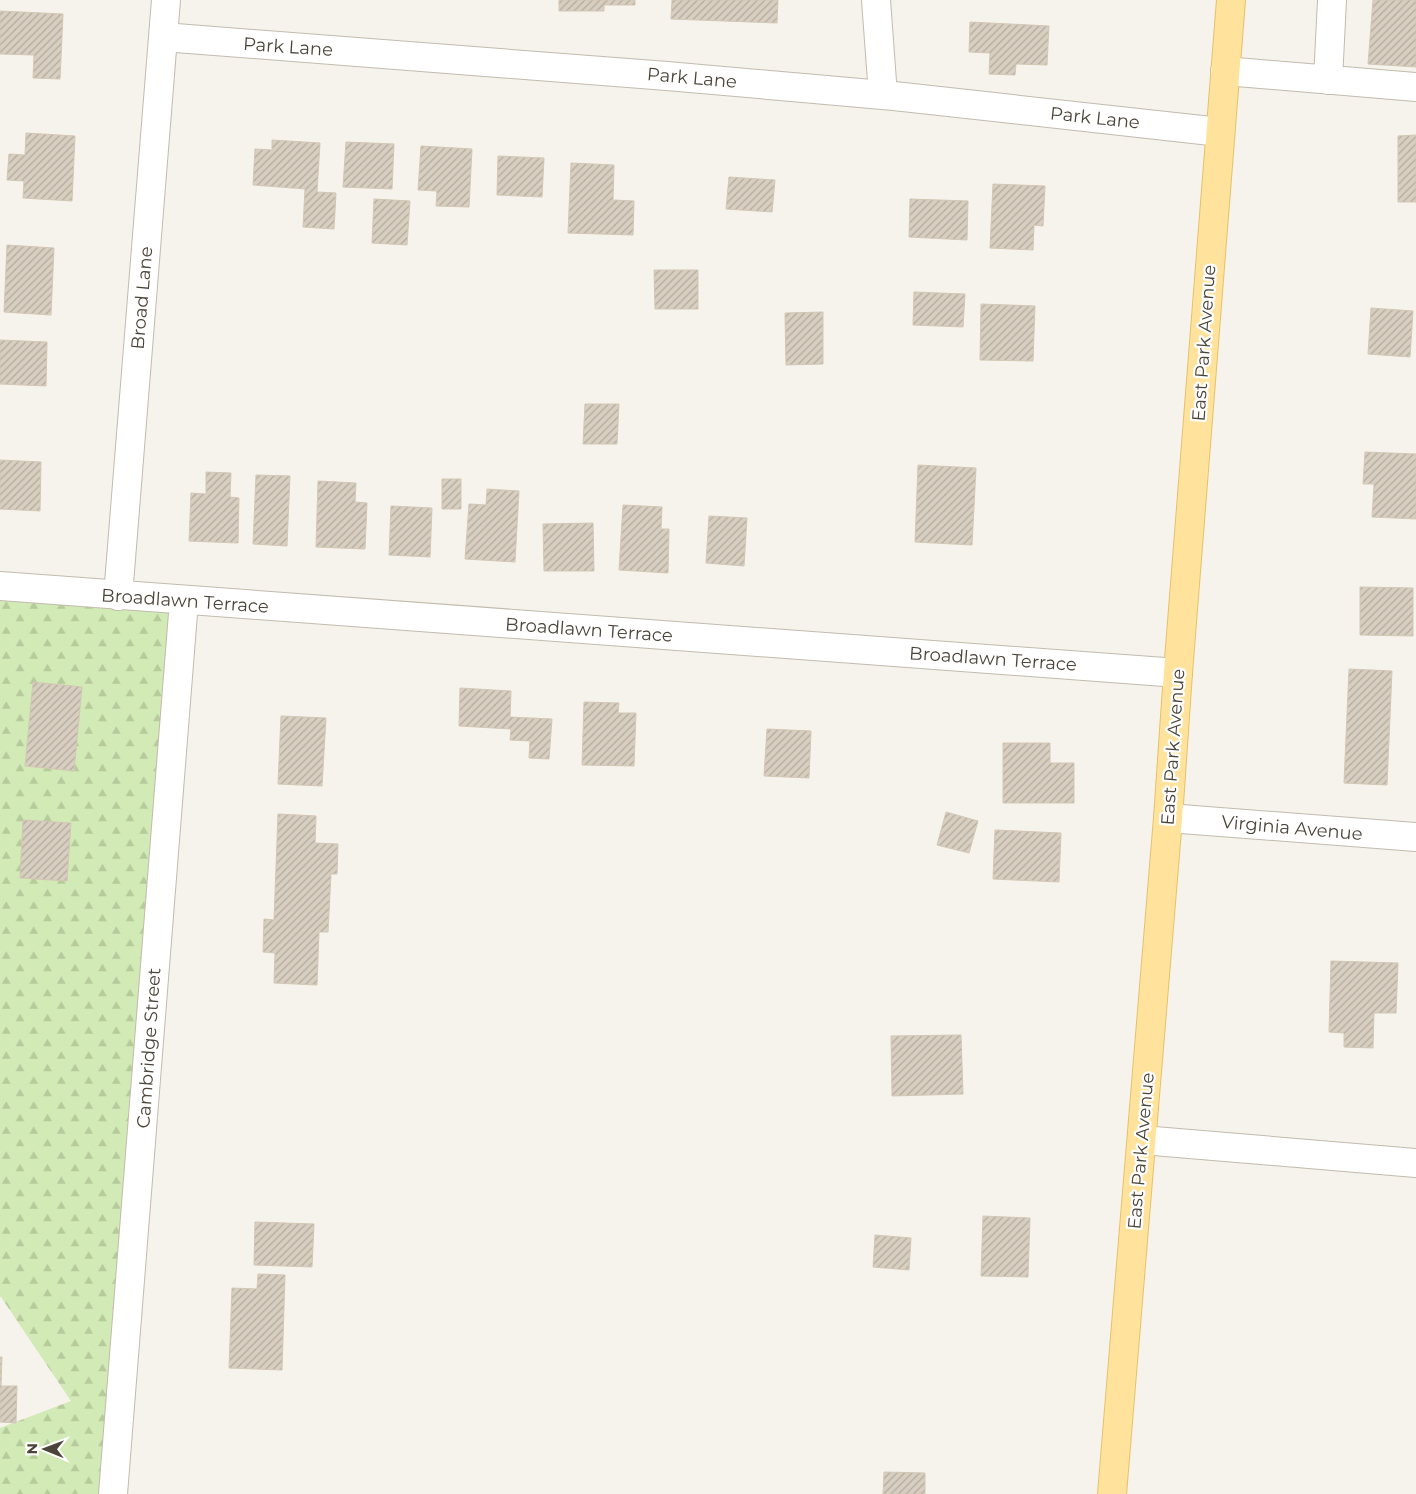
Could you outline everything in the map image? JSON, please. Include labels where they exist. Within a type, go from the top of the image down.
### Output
[{"type":"main road","name":"East Park Avenue","points":[[1112,1494],[1168,818],[1230,0]]},
{"type":"street","name":"Broad Lane","points":[[118,596],[166,0]]},
{"type":"street","points":[[876,0],[883,95]]},
{"type":"street","points":[[1328,80],[1332,0]]},
{"type":"street","name":"Park Lane","points":[[163,37],[668,76],[883,95],[1220,132]]},
{"type":"street","points":[[1225,72],[1416,87]]},
{"type":"street","name":"Broadlawn Terrace","points":[[0,586],[184,601],[1178,672]]},
{"type":"street","name":"Cambridge Street","points":[[113,1494],[184,601]]},
{"type":"street","name":"Virginia Avenue","points":[[1168,818],[1416,838]]},
{"type":"street","points":[[1142,1140],[1416,1163]]},
{"type":"green space","points":[[0,577],[180,589],[111,1494],[0,1494],[0,1428],[71,1401],[0,1297]]},
{"type":"building","points":[[559,0],[635,0],[635,5],[604,5],[604,11],[559,11]]},
{"type":"building","points":[[672,0],[778,0],[777,23],[671,19]]},
{"type":"building","points":[[1373,0],[1416,0],[1416,67],[1368,64]]},
{"type":"building","points":[[0,11],[63,14],[60,79],[33,78],[34,55],[0,54]]},
{"type":"building","points":[[970,22],[1049,26],[1047,65],[1016,64],[1015,75],[989,74],[990,53],[969,52]]},
{"type":"building","points":[[26,133],[75,136],[72,201],[23,198],[24,181],[7,180],[9,154],[25,155]]},
{"type":"building","points":[[1416,135],[1416,202],[1398,202],[1398,136]]},
{"type":"building","points":[[272,140],[320,143],[317,192],[336,193],[334,229],[303,227],[305,189],[253,185],[255,149],[272,150]]},
{"type":"building","points":[[346,142],[394,144],[392,189],[343,187]]},
{"type":"building","points":[[421,146],[472,149],[469,207],[436,206],[437,191],[418,190]]},
{"type":"building","points":[[498,156],[544,158],[542,197],[497,195]]},
{"type":"building","points":[[571,163],[614,165],[613,200],[634,201],[633,235],[568,233]]},
{"type":"building","points":[[729,177],[775,180],[772,212],[726,209]]},
{"type":"building","points":[[993,184],[1045,186],[1043,226],[1034,225],[1033,250],[990,248]]},
{"type":"building","points":[[374,199],[410,201],[407,245],[372,243]]},
{"type":"building","points":[[910,199],[968,201],[967,240],[909,237]]},
{"type":"building","points":[[7,245],[54,248],[51,315],[4,312]]},
{"type":"building","points":[[654,270],[698,270],[698,309],[655,309]]},
{"type":"building","points":[[914,292],[965,294],[963,327],[913,325]]},
{"type":"building","points":[[981,304],[1035,306],[1033,361],[980,360]]},
{"type":"building","points":[[1371,308],[1413,311],[1410,357],[1368,354]]},
{"type":"building","points":[[823,312],[823,364],[786,365],[785,313]]},
{"type":"building","points":[[0,340],[47,342],[46,386],[0,384]]},
{"type":"building","points":[[585,404],[619,404],[617,444],[583,444]]},
{"type":"building","points":[[1365,452],[1416,454],[1416,519],[1372,517],[1374,484],[1363,484]]},
{"type":"building","points":[[0,460],[41,462],[40,511],[0,509]]},
{"type":"building","points":[[918,465],[976,468],[972,545],[915,542]]},
{"type":"building","points":[[206,472],[231,473],[230,497],[239,498],[238,543],[189,541],[191,493],[206,494]]},
{"type":"building","points":[[256,475],[290,476],[287,546],[253,544]]},
{"type":"building","points":[[442,479],[461,479],[461,509],[442,509]]},
{"type":"building","points":[[318,481],[356,483],[355,502],[367,503],[365,549],[316,547]]},
{"type":"building","points":[[487,489],[519,491],[515,562],[465,559],[469,504],[486,505]]},
{"type":"building","points":[[623,505],[662,507],[661,529],[669,529],[668,573],[619,570]]},
{"type":"building","points":[[391,506],[432,508],[430,557],[389,555]]},
{"type":"building","points":[[709,516],[747,518],[744,566],[706,563]]},
{"type":"building","points":[[593,523],[594,571],[544,571],[543,524]]},
{"type":"building","points":[[1360,587],[1413,588],[1413,636],[1360,635]]},
{"type":"building","points":[[1349,669],[1392,671],[1387,785],[1344,783]]},
{"type":"building","points":[[33,682],[82,687],[74,771],[25,766]]},
{"type":"building","points":[[460,688],[511,691],[510,717],[552,719],[549,759],[529,758],[530,741],[510,740],[511,729],[459,726]]},
{"type":"building","points":[[584,702],[619,703],[618,713],[636,713],[634,766],[582,765]]},
{"type":"building","points":[[281,716],[326,718],[322,786],[278,784]]},
{"type":"building","points":[[767,729],[811,731],[809,778],[764,776]]},
{"type":"building","points":[[1003,743],[1050,743],[1050,763],[1074,763],[1074,803],[1003,803]]},
{"type":"building","points":[[946,812],[978,821],[969,853],[937,845]]},
{"type":"building","points":[[278,814],[316,816],[315,843],[338,844],[337,874],[331,874],[328,932],[319,932],[317,985],[274,983],[275,953],[263,952],[264,919],[274,920]]},
{"type":"building","points":[[23,820],[71,823],[67,881],[20,878]]},
{"type":"building","points":[[995,830],[1061,833],[1059,882],[993,879]]},
{"type":"building","points":[[1331,961],[1398,963],[1396,1013],[1374,1013],[1373,1048],[1344,1047],[1344,1033],[1329,1032]]},
{"type":"building","points":[[961,1035],[963,1094],[892,1096],[891,1036]]},
{"type":"building","points":[[983,1216],[1030,1218],[1028,1277],[981,1276]]},
{"type":"building","points":[[255,1222],[314,1224],[312,1267],[254,1265]]},
{"type":"building","points":[[875,1235],[911,1238],[909,1270],[873,1267]]},
{"type":"building","points":[[258,1274],[285,1275],[282,1370],[229,1368],[232,1288],[257,1289]]},
{"type":"building","points":[[0,1357],[2,1357],[1,1386],[17,1386],[16,1423],[0,1422]]},
{"type":"building","points":[[884,1472],[925,1473],[925,1494],[883,1494]]}]
